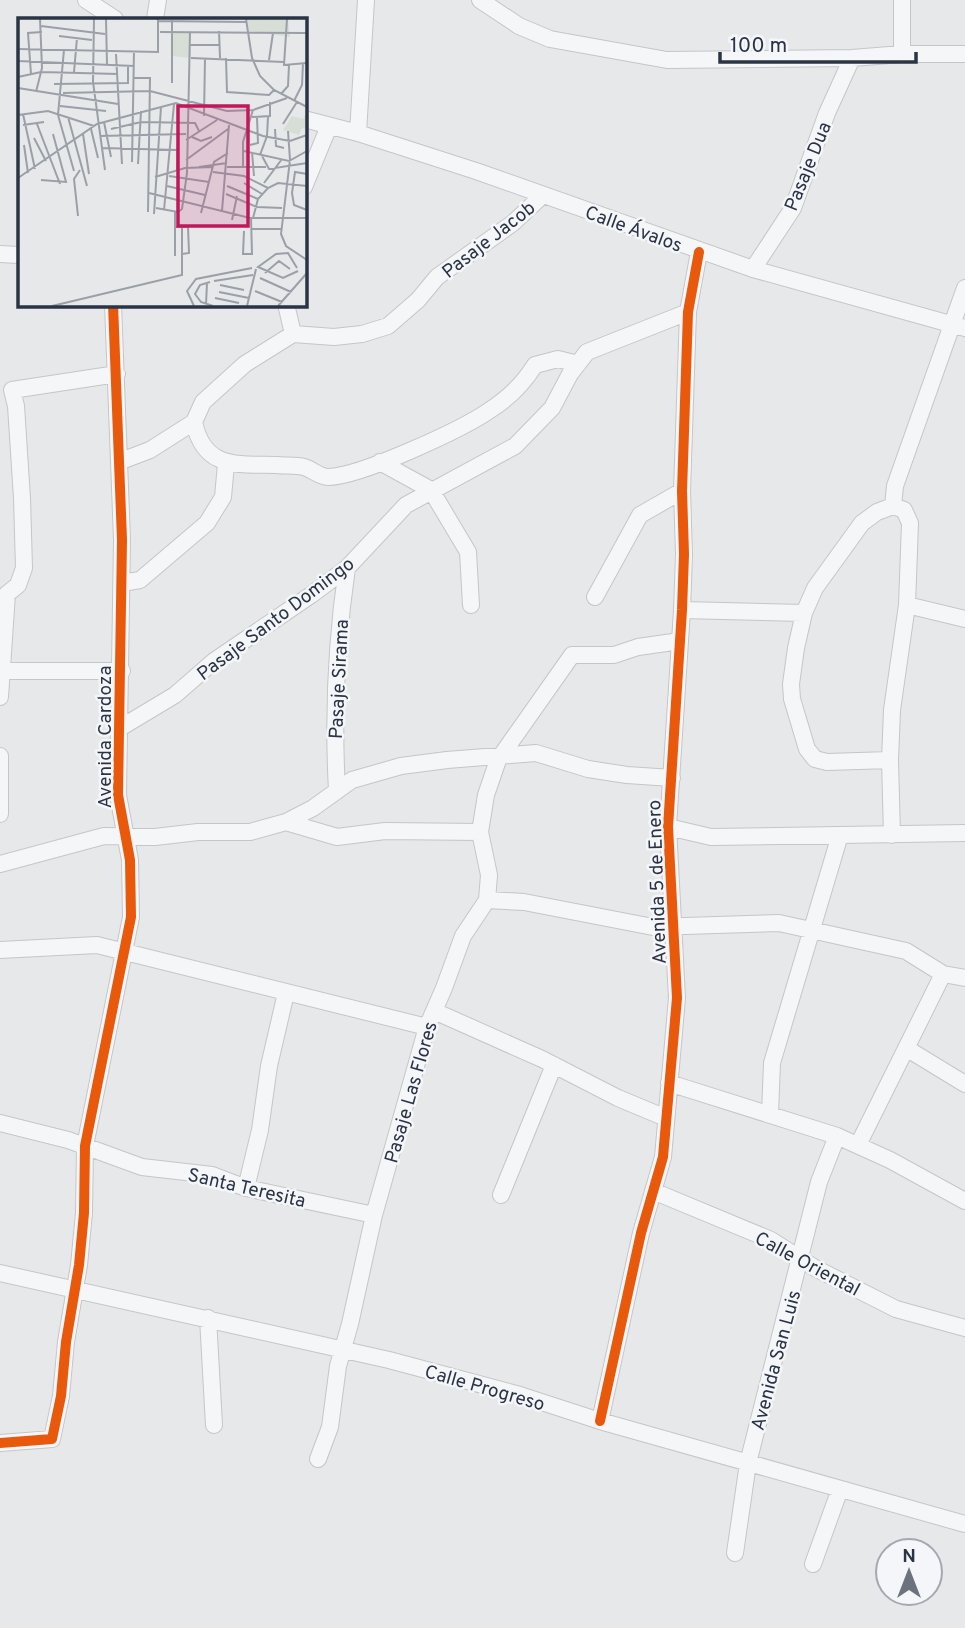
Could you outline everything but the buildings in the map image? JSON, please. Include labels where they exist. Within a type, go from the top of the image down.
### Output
[{"type":"street","points":[[86,0],[113,18]]},
{"type":"street","points":[[155,18],[158,0]]},
{"type":"street","points":[[358,133],[366,0]]},
{"type":"street","points":[[480,0],[519,26],[550,39],[667,60],[965,54]]},
{"type":"street","points":[[902,0],[902,54]]},
{"type":"street","name":"Pasaje Dua","points":[[753,269],[793,208],[828,113],[852,58]]},
{"type":"street","name":"Calle Ávalos","points":[[306,120],[358,133],[544,195],[699,252],[959,326]]},
{"type":"street","points":[[306,182],[329,126]]},
{"type":"street","name":"Pasaje Jacob","points":[[293,334],[334,337],[362,334],[388,326],[418,300],[438,277],[513,223],[544,195]]},
{"type":"street","name":"Avenida 5 de Enero","points":[[600,1422],[640,1233],[663,1157],[677,998],[668,827],[682,610],[682,491],[688,312],[699,252]]},
{"type":"street","points":[[0,254],[18,255]]},
{"type":"street","points":[[893,506],[895,486],[959,326],[965,288]]},
{"type":"street","name":"Avenida Cardoza","points":[[0,1443],[52,1439],[61,1396],[84,1213],[85,1146],[131,917],[130,860],[118,795],[122,671],[121,461],[113,306]]},
{"type":"street","points":[[121,461],[150,450],[194,422],[203,402],[236,372],[293,334],[286,306]]},
{"type":"street","name":"Pasaje Santo Domingo","points":[[120,728],[174,695],[214,660],[347,568],[406,505],[515,446],[552,408],[587,352],[688,312]]},
{"type":"street","points":[[194,422],[204,449],[226,464],[305,467],[326,477],[349,474],[425,444],[489,412],[525,380],[535,365],[558,359],[578,364]]},
{"type":"street","points":[[0,696],[4,594],[18,585],[24,568],[16,406],[6,387],[117,374]]},
{"type":"street","points":[[380,462],[431,490],[468,552],[471,605]]},
{"type":"street","points":[[122,583],[140,580],[207,523],[223,497],[226,464]]},
{"type":"street","points":[[595,597],[640,515],[682,491]]},
{"type":"street","points":[[890,760],[827,762],[815,759],[807,749],[792,699],[791,684],[804,613],[815,588],[862,523],[877,512],[893,506],[904,510],[910,523],[907,605],[892,710],[892,835]]},
{"type":"street","name":"Pasaje Sirama","points":[[337,791],[337,672],[347,568]]},
{"type":"street","points":[[907,605],[965,619]]},
{"type":"street","points":[[682,610],[804,613]]},
{"type":"street","points":[[680,640],[638,647],[614,655],[572,655],[500,756],[486,795],[480,832],[489,875],[488,900],[524,902],[653,927],[779,923],[906,951],[943,974],[965,978]]},
{"type":"street","points":[[1,671],[122,671]]},
{"type":"street","points":[[0,864],[104,836],[250,832],[286,822],[313,808],[352,780],[401,766],[536,753],[588,769],[672,778]]},
{"type":"street","points":[[0,757],[0,814]]},
{"type":"street","points":[[286,822],[337,837],[386,831],[480,832]]},
{"type":"street","points":[[668,827],[711,836],[965,833]]},
{"type":"street","points":[[770,1114],[772,1063],[840,835]]},
{"type":"street","name":"Pasaje Las Flores","points":[[318,1459],[330,1427],[338,1366],[374,1215],[427,1027],[463,936],[488,900]]},
{"type":"street","points":[[0,950],[97,945],[427,1027]]},
{"type":"street","points":[[858,1144],[943,974]]},
{"type":"street","points":[[246,1188],[286,993]]},
{"type":"street","points":[[434,1012],[666,1118]]},
{"type":"street","points":[[906,1048],[965,1084]]},
{"type":"street","points":[[501,1195],[554,1065]]},
{"type":"street","points":[[669,1083],[858,1144],[965,1201]]},
{"type":"street","name":"Santa Teresita","points":[[0,1123],[85,1146],[142,1167],[212,1175],[246,1188],[374,1215]]},
{"type":"street","name":"Avenida San Luis","points":[[735,1553],[748,1463],[819,1182],[837,1136]]},
{"type":"street","name":"Calle Oriental","points":[[653,1191],[771,1240],[801,1259],[897,1309],[965,1328]]},
{"type":"street","name":"Calle Progreso","points":[[0,1273],[343,1349],[520,1395],[600,1422],[965,1524]]},
{"type":"street","points":[[208,1318],[214,1425]]},
{"type":"street","points":[[813,1564],[840,1489]]},
{"type":"cycle path","points":[[600,1421],[641,1233],[663,1157],[677,998],[668,827],[682,610],[682,491],[688,312],[699,252]]},
{"type":"cycle path","points":[[0,1443],[52,1439],[61,1396],[66,1342],[79,1265],[84,1213],[85,1146],[131,917],[130,860],[118,795],[122,540],[113,306]]}]
